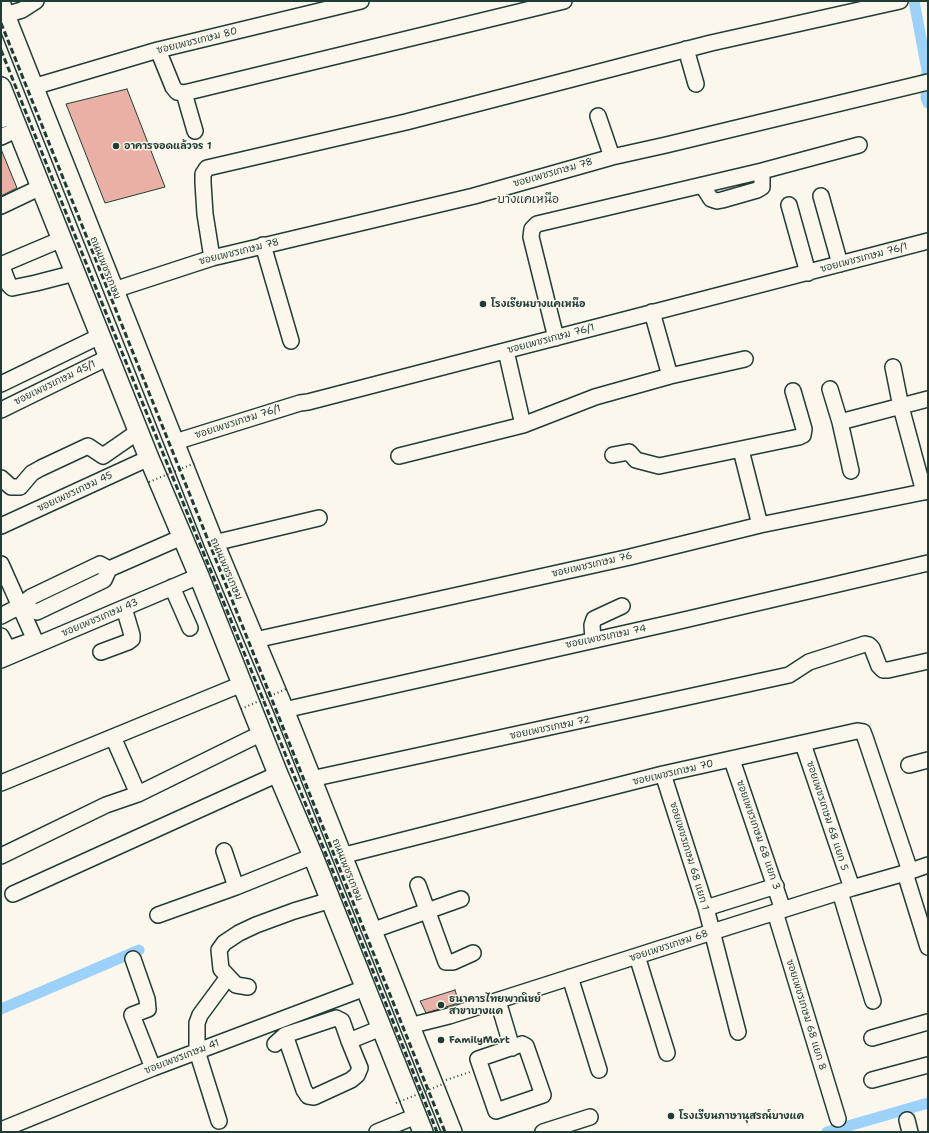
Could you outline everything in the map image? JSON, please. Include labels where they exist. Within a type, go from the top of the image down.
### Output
[{"type":"main road","name":"ถนนเพชรเกษม","points":[[3,10],[214,543],[284,710],[310,780],[452,1132]]},
{"type":"main road","points":[[1,87],[8,125],[41,187],[149,458],[199,576],[278,774],[315,861],[420,1124]]},
{"type":"main road","points":[[315,861],[341,856]]},
{"type":"main road","points":[[330,900],[355,892]]},
{"type":"street","points":[[3,10],[22,10],[36,1]]},
{"type":"street","name":"ซอยเพชรเกษม 80","points":[[33,87],[158,50],[361,1]]},
{"type":"street","points":[[158,50],[173,87],[177,92],[184,94],[564,1]]},
{"type":"street","points":[[212,258],[205,214],[203,183],[203,174],[207,168],[406,122],[711,42],[900,1]]},
{"type":"street","points":[[686,49],[696,84]]},
{"type":"street","name":"ซอยเพชรเกษม 78","points":[[114,290],[212,258],[474,196],[612,157],[925,83]]},
{"type":"street","points":[[184,94],[195,131]]},
{"type":"street","points":[[598,116],[612,157]]},
{"type":"street","points":[[556,338],[531,237],[532,229],[537,224],[762,171],[858,145]]},
{"type":"street","points":[[1,206],[41,187]]},
{"type":"street","points":[[821,196],[840,264]]},
{"type":"street","points":[[789,205],[808,273]]},
{"type":"street","points":[[62,239],[3,264],[2,267],[8,285],[12,288],[75,273]]},
{"type":"street","name":"ซอยเพชรเกษม 76/1","points":[[175,442],[300,403],[808,273],[928,240]]},
{"type":"street","points":[[263,245],[291,342]]},
{"type":"street","points":[[652,312],[670,376]]},
{"type":"street","points":[[1,384],[100,336]]},
{"type":"street","points":[[506,351],[523,425]]},
{"type":"street","name":"ซอยเพชรเกษม 45/1","points":[[1,410],[109,357]]},
{"type":"street","points":[[399,456],[523,425],[595,397],[670,376],[745,359]]},
{"type":"street","points":[[893,367],[901,407],[926,491]]},
{"type":"street","points":[[830,389],[840,422],[851,471]]},
{"type":"street","points":[[613,455],[629,452],[636,460],[659,466],[799,437],[803,435],[804,429],[793,391]]},
{"type":"street","points":[[840,422],[928,399]]},
{"type":"street","points":[[1,478],[11,487],[20,487],[32,473],[41,468],[88,446],[103,456],[139,431]]},
{"type":"street","points":[[740,450],[760,525]]},
{"type":"street","name":"ซอยเพชรเกษม 45","points":[[1,526],[149,458]]},
{"type":"street","name":"ซอยเพชรเกษม 76","points":[[255,640],[630,557],[760,525],[926,491]]},
{"type":"street","points":[[214,543],[319,518]]},
{"type":"street","points":[[1,616],[20,606],[37,612],[104,580],[109,569],[182,537]]},
{"type":"street","name":"ซอยเพชรเกษม 74","points":[[284,710],[684,620],[928,563]]},
{"type":"street","points":[[1,564],[34,637],[33,640],[8,649],[1,636]]},
{"type":"street","name":"ซอยเพชรเกษม 43","points":[[1,660],[199,576]]},
{"type":"street","points":[[172,587],[190,628]]},
{"type":"street","points":[[593,640],[592,625],[594,619],[622,606]]},
{"type":"street","points":[[101,652],[128,642],[132,639],[124,608]]},
{"type":"street","name":"ซอยเพชรเกษม 72","points":[[310,780],[789,675],[809,662],[866,644],[872,648],[879,666],[883,670],[928,661]]},
{"type":"street","points":[[1,783],[242,684]]},
{"type":"street","name":"ซอยเพชรเกษม 70","points":[[341,856],[663,774],[732,760],[857,731],[863,732],[908,872]]},
{"type":"street","points":[[1,856],[106,806],[138,794],[262,734]]},
{"type":"street","points":[[114,737],[138,794]]},
{"type":"street","name":"ซอยเพชรเกษม 68 แยก 5","points":[[803,744],[846,890],[873,1001]]},
{"type":"street","name":"ซอยเพชรเกษม 68 แยก 3","points":[[732,760],[776,886],[779,911]]},
{"type":"street","points":[[909,765],[928,760]]},
{"type":"street","points":[[13,894],[278,774]]},
{"type":"street","name":"ซอยเพชรเกษม 68 แยก 1","points":[[663,774],[706,908],[738,1032]]},
{"type":"street","points":[[224,851],[236,887]]},
{"type":"street","points":[[158,914],[315,861]]},
{"type":"street","name":"ซอยเพชรเกษม 68","points":[[409,1026],[448,1016],[928,865]]},
{"type":"street","points":[[908,872],[928,947]]},
{"type":"street","points":[[418,885],[446,962],[452,962],[473,954]]},
{"type":"street","points":[[706,908],[776,886]]},
{"type":"street","points":[[248,987],[236,986],[221,969],[219,950],[224,943],[239,933],[256,925],[330,900]]},
{"type":"street","points":[[371,931],[461,900]]},
{"type":"street","name":"ซอยเพชรเกษม 68 แยก 8","points":[[779,911],[838,1119]]},
{"type":"street","points":[[637,956],[668,1053]]},
{"type":"street","points":[[133,959],[148,999],[148,1009],[132,1015],[153,1068]]},
{"type":"street","points":[[219,1121],[198,1051],[197,1023],[200,1015],[228,977]]},
{"type":"street","points":[[570,977],[600,1070]]},
{"type":"street","name":"ซอยเพชรเกษม 41","points":[[1,1130],[153,1068],[365,988]]},
{"type":"street","points":[[498,1000],[512,1048]]},
{"type":"street","points":[[336,1018],[342,1021],[349,1041],[360,1068],[357,1075],[350,1080],[314,1097],[308,1096],[304,1090],[280,1040],[336,1018]]},
{"type":"street","points":[[872,1038],[928,1022]]},
{"type":"street","points":[[349,1041],[381,1028]]},
{"type":"street","points":[[522,1044],[526,1046],[543,1094],[542,1096],[496,1111],[481,1069],[478,1059],[522,1044]]},
{"type":"street","points":[[872,1080],[928,1065]]},
{"type":"street","points":[[543,1132],[590,1117]]},
{"type":"street","points":[[382,1131],[420,1124]]},
{"type":"path","points":[[148,482],[195,463]]},
{"type":"path","points":[[241,709],[286,689]]},
{"type":"path","points":[[396,1102],[443,1082],[481,1069]]},
{"type":"building","name":"อาคารจอดแล้วจร 1","points":[[127,89],[165,187],[105,203],[66,104]]},
{"type":"building","points":[[1,149],[17,188],[1,196]]},
{"type":"building","name":"ธนาคารไทยพาณิชย์ สาขาบางแค","points":[[455,990],[459,1003],[426,1013],[420,1001]]},
{"type":"waterway","points":[[914,1],[927,70],[926,98],[928,103]]},
{"type":"waterway","points":[[1,1009],[139,950]]},
{"type":"waterway","points":[[827,1132],[928,1103]]},
{"type":"railway","points":[[1,23],[445,1132]]},
{"type":"railway","points":[[1,50],[437,1132]]},
{"type":"place","name":"อาคารจอดแล้วจร 1","points":[[116,146]]},
{"type":"place","name":"โรงเรียนบางแคเหนือ","points":[[483,304]]},
{"type":"place","name":"ธนาคารไทยพาณิชย์ สาขาบางแค","points":[[441,1005]]},
{"type":"place","name":"FamilyMart","points":[[441,1040]]},
{"type":"place","name":"โรงเรียนภาษานุสรณ์บางแค","points":[[671,1116]]},
{"type":"district","name":"บางแคเหนือ","points":[[528,200]]}]
